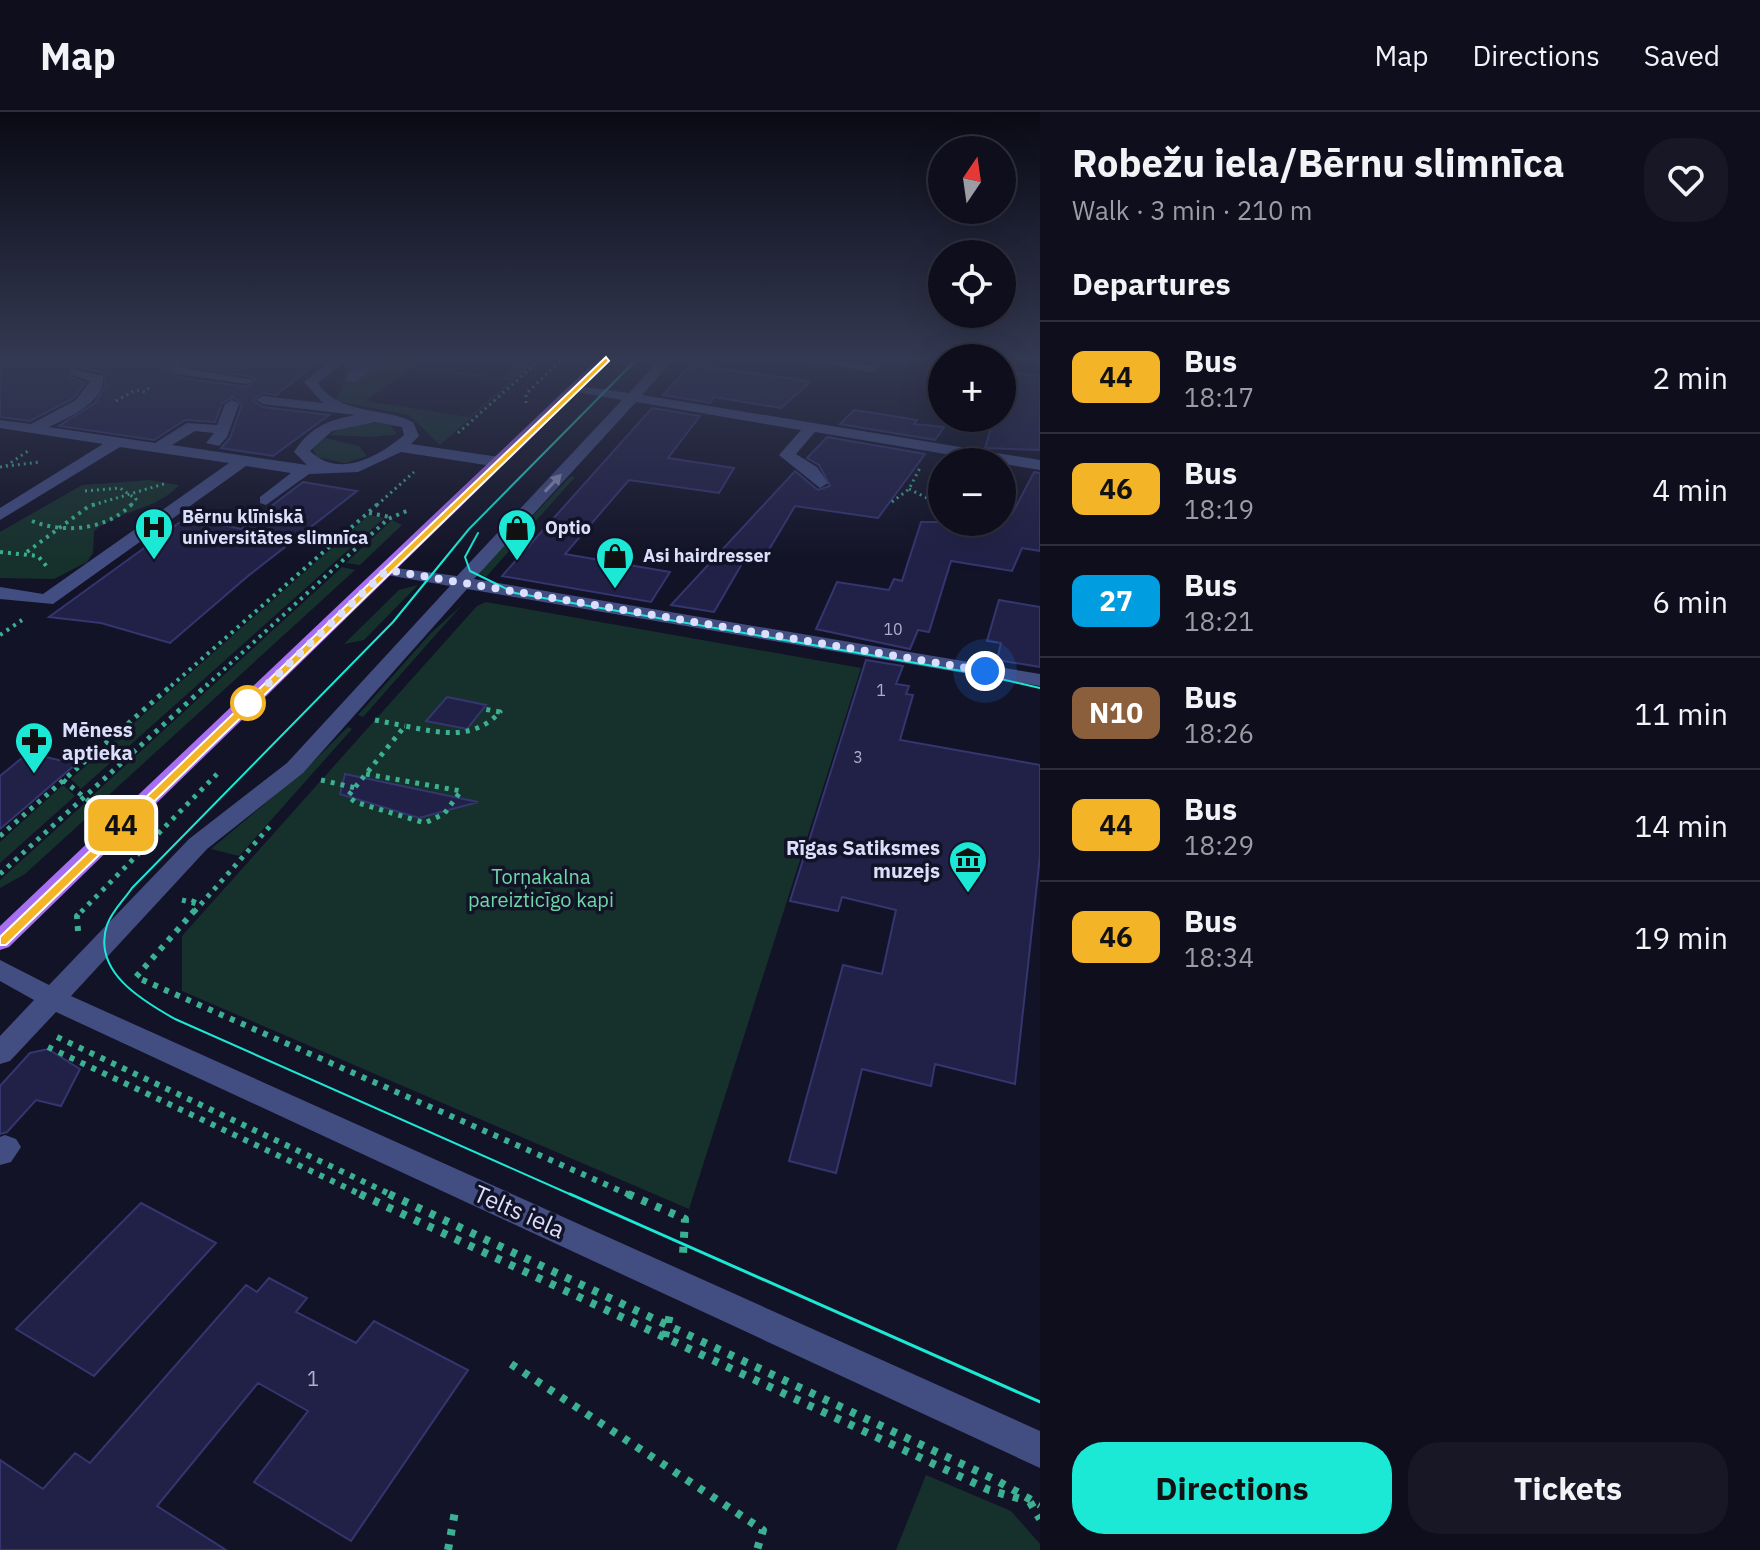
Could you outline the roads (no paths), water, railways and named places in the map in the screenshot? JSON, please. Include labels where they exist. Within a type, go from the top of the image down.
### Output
[{"type":"main road","points":[[0,941],[536,426]]},
{"type":"street","points":[[14,426],[304,470],[372,463],[400,447],[412,436],[409,426]]},
{"type":"street","points":[[33,429],[39,426]]},
{"type":"street","points":[[158,448],[192,426]]},
{"type":"street","points":[[193,426],[221,430]]},
{"type":"street","points":[[200,455],[220,437],[223,426]]},
{"type":"street","points":[[324,467],[306,458],[302,452],[305,446],[334,426]]},
{"type":"street","points":[[0,1054],[198,844],[295,768],[607,426]]},
{"type":"street","points":[[801,426],[1040,465]]},
{"type":"street","points":[[811,453],[804,449],[818,429]]},
{"type":"street","points":[[818,429],[787,455],[811,470],[820,483]]},
{"type":"street","points":[[0,515],[117,442]]},
{"type":"street","points":[[400,447],[499,462]]},
{"type":"street","points":[[0,593],[46,600],[243,461]]},
{"type":"street","points":[[260,505],[304,470]]},
{"type":"street","points":[[387,570],[1040,680]]},
{"type":"street","name":"Telts iela","points":[[0,969],[53,999],[1040,1450]]},
{"type":"tram line","points":[[571,426],[469,529],[393,622],[132,888],[109,920],[104,941],[113,970],[123,982],[148,1003],[175,1019],[574,1196]]},
{"type":"tram line","points":[[478,533],[465,557],[470,571],[515,593],[979,674],[1040,688]]},
{"type":"tram line","points":[[570,1194],[1040,1402]]},
{"type":"place","name":"Bērnu klīniskā universitātes slimnīca","points":[[154,561]]},
{"type":"place","name":"Optio","points":[[517,562]]},
{"type":"place","name":"Asi hairdresser","points":[[615,590]]},
{"type":"place","name":"Mēness aptieka","points":[[34,775]]},
{"type":"place","name":"Rīgas Satiksmes muzejs","points":[[968,894]]},
{"type":"park label","name":"Torņakalna pareizticīgo kapi","points":[[541,888]]}]
